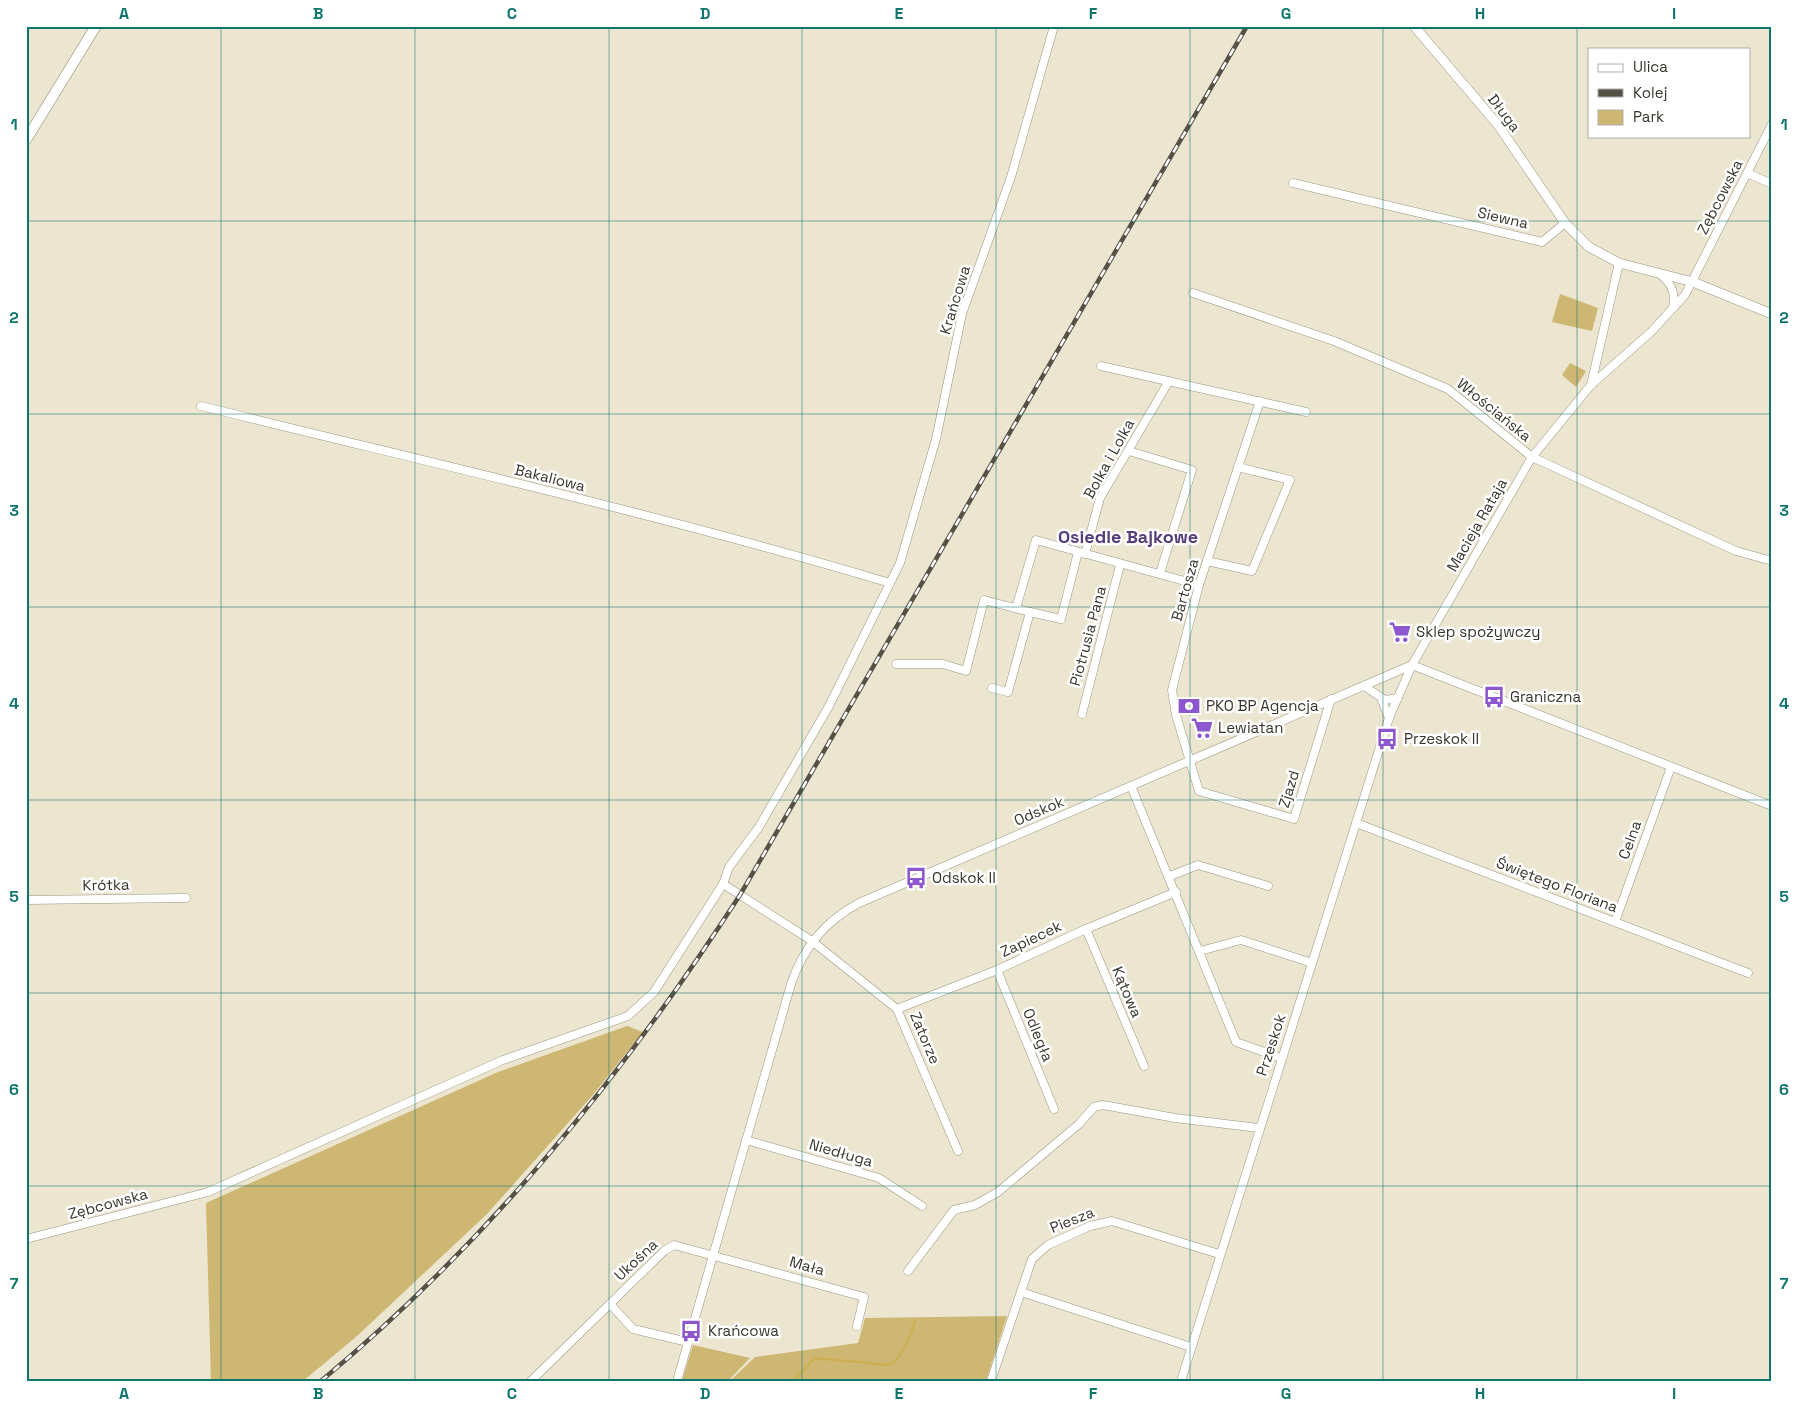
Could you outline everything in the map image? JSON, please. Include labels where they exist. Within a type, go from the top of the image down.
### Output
[{"type":"main road","points":[[26,140],[96,26]]},
{"type":"street","name":"Krańcowa","points":[[722,884],[729,867],[759,827],[829,706],[900,563],[936,439],[962,314],[1011,177],[1054,26]]},
{"type":"street","name":"Długa","points":[[1414,26],[1498,125],[1564,223]]},
{"type":"street","name":"Zębcowska","points":[[1693,282],[1772,124]]},
{"type":"street","points":[[1747,173],[1772,184]]},
{"type":"street","name":"Siewna","points":[[1293,183],[1542,242],[1564,223]]},
{"type":"street","points":[[1564,223],[1589,247],[1619,264],[1693,282],[1772,314]]},
{"type":"street","name":"Macieja Rataja","points":[[1591,385],[1619,264]]},
{"type":"street","points":[[1661,275],[1667,280],[1673,290],[1673,308]]},
{"type":"street","name":"Macieja Rataja","points":[[1402,688],[1412,665],[1532,457],[1591,385],[1651,332],[1693,282]]},
{"type":"street","name":"Włościańska","points":[[1193,293],[1334,341],[1448,389],[1532,457],[1736,551],[1772,561]]},
{"type":"street","points":[[1101,366],[1306,412]]},
{"type":"street","name":"Bolka i Lolka","points":[[1030,612],[1061,619],[1100,498],[1169,381]]},
{"type":"street","name":"Bartosza","points":[[1190,760],[1176,715],[1172,690],[1199,585],[1260,401]]},
{"type":"street","name":"Bakaliowa","points":[[201,406],[804,557],[890,583]]},
{"type":"street","points":[[1129,451],[1192,470],[1160,574]]},
{"type":"street","points":[[1207,561],[1252,571],[1290,480],[1238,467]]},
{"type":"street","points":[[1016,608],[1036,540],[1120,565],[1199,585]]},
{"type":"street","name":"Piotrusia Pana","points":[[1082,714],[1120,565]]},
{"type":"street","points":[[896,664],[943,664],[966,670],[984,600],[1030,612],[1008,692],[992,688]]},
{"type":"street","points":[[1388,718],[1376,687],[1385,676],[1412,665],[1772,806]]},
{"type":"street","points":[[1364,686],[1390,701],[1398,698],[1402,688],[1396,677],[1385,676]]},
{"type":"street","name":"Odskok","points":[[812,941],[836,917],[859,903],[1385,676]]},
{"type":"street","name":"Przeskok","points":[[1180,1381],[1388,718],[1398,698]]},
{"type":"street","name":"Zjazd","points":[[1190,760],[1199,791],[1294,819],[1331,699]]},
{"type":"street","name":"Celna","points":[[1616,922],[1671,766]]},
{"type":"street","points":[[1131,786],[1170,876],[1236,1042],[1281,1058]]},
{"type":"street","name":"Świętego Floriana","points":[[1356,823],[1748,974]]},
{"type":"street","points":[[1170,876],[1198,865],[1268,886]]},
{"type":"street","points":[[677,1381],[794,976],[812,941],[722,884]]},
{"type":"street","name":"Zębcowska","points":[[26,1239],[196,1195],[503,1060],[628,1016],[654,992],[722,884]]},
{"type":"street","name":"Zapiecek","points":[[897,1009],[997,970],[1086,929],[1176,892]]},
{"type":"street","name":"Krótka","points":[[26,900],[186,898]]},
{"type":"street","name":"Kątowa","points":[[1086,929],[1144,1066]]},
{"type":"street","points":[[1200,951],[1241,940],[1312,963]]},
{"type":"street","name":"Zatorze","points":[[812,941],[897,1009],[958,1151]]},
{"type":"street","name":"Odległa","points":[[997,970],[1054,1109]]},
{"type":"street","points":[[908,1271],[954,1210],[975,1206],[998,1192],[1080,1124],[1094,1106],[1103,1105],[1175,1118],[1259,1128]]},
{"type":"street","name":"Niedługa","points":[[746,1140],[879,1178],[922,1206]]},
{"type":"street","name":"Piesza","points":[[990,1381],[1032,1259],[1038,1251],[1048,1244],[1104,1221],[1120,1222],[1219,1254]]},
{"type":"street","name":"Ukośna","points":[[531,1381],[668,1248],[680,1245],[713,1254]]},
{"type":"street","name":"Mała","points":[[713,1254],[864,1297],[857,1326]]},
{"type":"street","points":[[1021,1292],[1191,1347]]},
{"type":"street","points":[[610,1304],[633,1329],[688,1342]]},
{"type":"green space","points":[[1560,294],[1598,308],[1592,331],[1552,322]]},
{"type":"green space","points":[[1570,363],[1586,371],[1576,387],[1562,375]]},
{"type":"green space","points":[[627,1026],[643,1032],[592,1096],[487,1214],[356,1337],[303,1381],[211,1381],[206,1203],[498,1072]]},
{"type":"green space","points":[[1007,1316],[986,1381],[730,1381],[755,1357],[858,1343],[865,1318]]},
{"type":"green space","points":[[693,1345],[750,1358],[728,1381],[682,1381]]},
{"type":"waterway","points":[[794,1381],[814,1358],[889,1365],[902,1352],[909,1340],[915,1321]]},
{"type":"railway","points":[[321,1381],[382,1328],[496,1214],[600,1092],[695,962],[740,895],[1247,26]]},
{"type":"place","name":"Sklep spożywczy","points":[[1400,632]]},
{"type":"place","name":"Graniczna","points":[[1494,697]]},
{"type":"place","name":"PKO BP Agencja","points":[[1189,706]]},
{"type":"place","name":"Lewiatan","points":[[1202,728]]},
{"type":"place","name":"Przeskok II","points":[[1387,739]]},
{"type":"place","name":"Odskok II","points":[[916,878]]},
{"type":"place","name":"Krańcowa","points":[[691,1331]]},
{"type":"district","name":"Osiedle Bajkowe","points":[[1128,537]]}]
